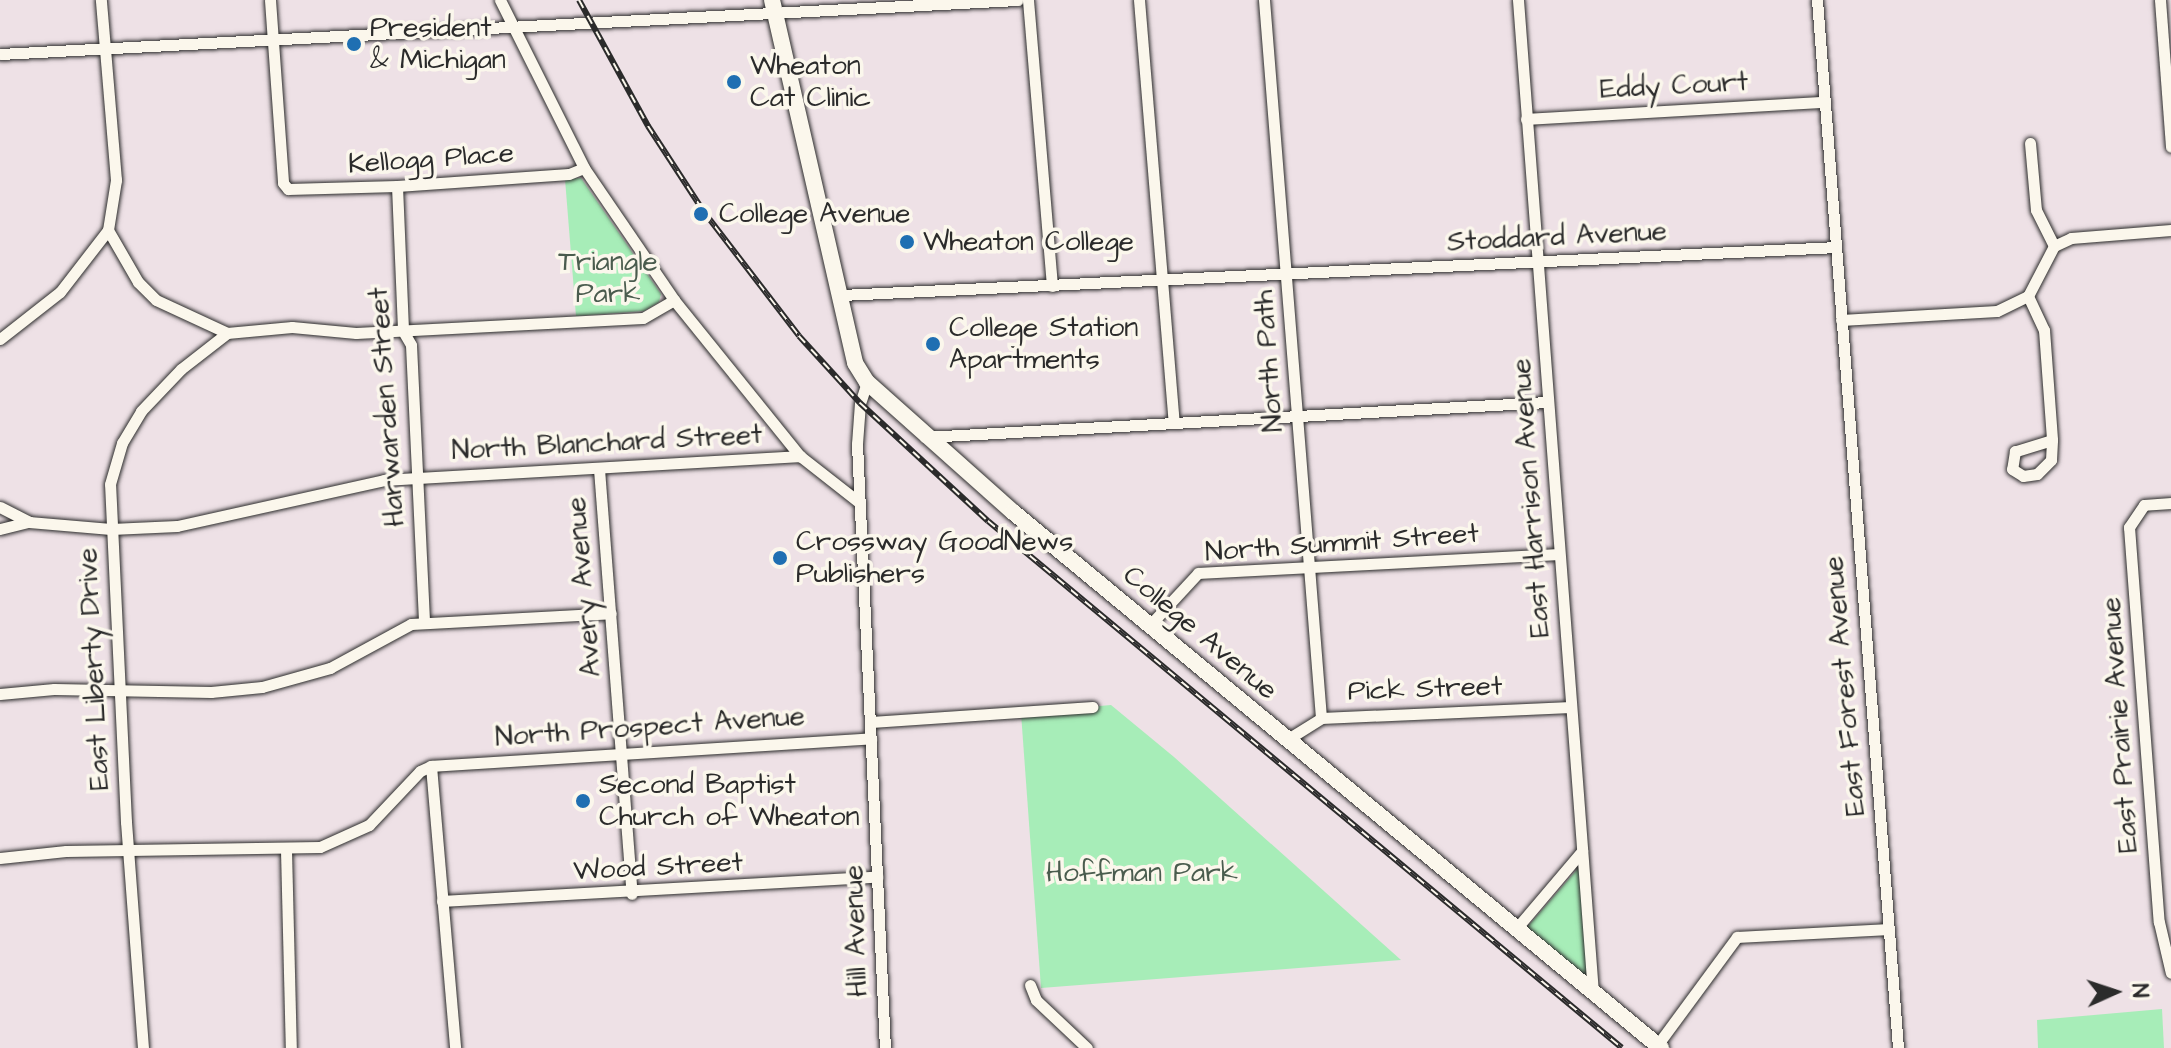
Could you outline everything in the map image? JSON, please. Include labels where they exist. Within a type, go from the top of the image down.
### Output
[{"type":"street","points":[[0,339],[60,292],[108,230],[116,180],[101,0]]},
{"type":"street","points":[[270,0],[273,39]]},
{"type":"street","points":[[500,0],[584,168],[674,300],[800,456],[860,503]]},
{"type":"street","points":[[0,54],[511,26],[773,6],[1018,0]]},
{"type":"street","points":[[1028,0],[1052,286]]},
{"type":"street","points":[[1139,0],[1174,422]]},
{"type":"street","name":"North Path","points":[[1264,0],[1321,718]]},
{"type":"street","name":"East Harrison Avenue","points":[[1518,0],[1593,992]]},
{"type":"street","points":[[1817,0],[1841,320],[1989,312],[2028,296],[2054,246],[2085,234],[2171,230]]},
{"type":"street","points":[[2160,0],[2171,147]]},
{"type":"street","name":"College Avenue","points":[[773,6],[855,363],[867,382],[924,437],[1149,626],[1515,930],[1660,1046]]},
{"type":"street","name":"Kellogg Place","points":[[273,39],[283,183],[297,192],[569,174],[584,168]]},
{"type":"street","name":"Eddy Court","points":[[1526,119],[1824,102]]},
{"type":"street","points":[[2030,143],[2036,210],[2054,246]]},
{"type":"street","name":"Harwarden Street","points":[[397,186],[403,331],[411,345],[424,623]]},
{"type":"street","points":[[108,230],[138,282],[156,300],[227,333],[292,327],[356,333],[643,318],[674,300]]},
{"type":"street","name":"Stoddard Avenue","points":[[841,295],[1835,247]]},
{"type":"street","points":[[2028,296],[2044,330],[2052,440]]},
{"type":"street","name":"East Forest Avenue","points":[[1841,320],[1898,1048]]},
{"type":"street","name":"East Liberty Drive","points":[[143,1048],[128,849],[110,484],[131,425],[181,369],[227,333]]},
{"type":"street","name":"Hill Avenue","points":[[867,382],[858,417],[860,503],[885,1048]]},
{"type":"street","points":[[924,437],[1548,402]]},
{"type":"street","name":"North Blanchard Street","points":[[29,522],[111,529],[203,522],[384,480],[800,456]]},
{"type":"street","name":"Avery Avenue","points":[[599,469],[632,894]]},
{"type":"street","name":"East Prairie Avenue","points":[[2171,503],[2144,505],[2129,527],[2159,922],[2171,973]]},
{"type":"street","points":[[0,507],[29,522]]},
{"type":"street","points":[[0,529],[29,522]]},
{"type":"street","name":"North Summit Street","points":[[1149,626],[1198,573],[1559,554]]},
{"type":"street","points":[[0,694],[119,690],[211,692],[296,680],[347,661],[411,624],[611,613]]},
{"type":"street","points":[[871,722],[1092,707]]},
{"type":"street","name":"Pick Street","points":[[1288,739],[1321,718],[1571,707]]},
{"type":"street","name":"North Prospect Avenue","points":[[431,766],[871,738]]},
{"type":"street","points":[[0,858],[128,849],[286,850],[320,847],[357,833],[431,766]]},
{"type":"street","points":[[431,766],[455,1048]]},
{"type":"street","points":[[286,850],[291,1048]]},
{"type":"street","points":[[1515,930],[1582,851]]},
{"type":"street","name":"Wood Street","points":[[442,901],[632,894],[877,877]]},
{"type":"street","points":[[1660,1046],[1737,937],[1889,929]]},
{"type":"street","points":[[1030,985],[1036,1000],[1087,1048]]},
{"type":"green space","name":"Triangle Park","points":[[581,178],[661,294],[659,302],[644,311],[576,316],[565,179]]},
{"type":"green space","name":"Hoffman Park","points":[[1111,705],[1174,757],[1401,960],[1041,988],[1021,713]]},
{"type":"green space","points":[[1580,866],[1590,986],[1523,932]]},
{"type":"green space","points":[[2162,1009],[2164,1048],[2038,1048],[2037,1020]]},
{"type":"railway","points":[[579,0],[648,126],[704,212],[799,336],[860,403],[988,521],[1622,1048]]},
{"type":"place","name":"President & Michigan","points":[[354,44]]},
{"type":"place","name":"Wheaton Cat Clinic","points":[[734,82]]},
{"type":"place","name":"College Avenue","points":[[701,214]]},
{"type":"place","name":"Wheaton College","points":[[907,242]]},
{"type":"place","name":"College Station Apartments","points":[[933,344]]},
{"type":"place","name":"Crossway GoodNews Publishers","points":[[780,558]]},
{"type":"place","name":"Second Baptist Church of Wheaton","points":[[583,801]]}]
